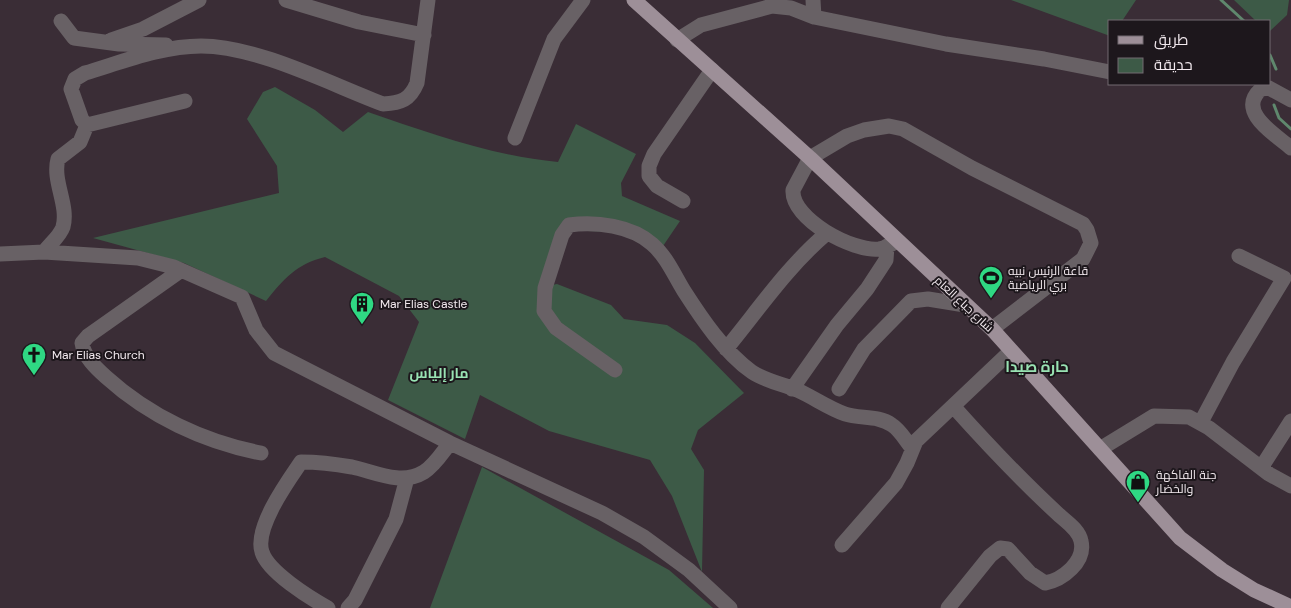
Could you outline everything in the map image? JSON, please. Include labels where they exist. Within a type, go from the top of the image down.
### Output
[{"type":"main road","name":"شارع جباع العام","points":[[634,0],[810,158],[892,243],[992,329],[1180,538],[1246,585],[1291,607]]},
{"type":"street","points":[[105,42],[143,29],[199,0]]},
{"type":"street","points":[[286,0],[359,22],[424,35]]},
{"type":"street","points":[[61,21],[74,38],[105,42],[211,47],[253,56],[383,104],[399,104],[413,93],[417,83],[428,0]]},
{"type":"street","points":[[515,138],[554,39],[583,0]]},
{"type":"street","points":[[813,0],[814,17]]},
{"type":"street","points":[[677,40],[701,25],[772,6],[792,8],[814,17],[946,44],[1044,59],[1108,72]]},
{"type":"street","points":[[87,125],[82,120],[71,94],[72,84],[80,75],[166,50],[190,46]]},
{"type":"street","points":[[683,201],[657,186],[649,176],[649,166],[654,154],[712,70]]},
{"type":"street","points":[[1291,100],[1269,88],[1259,86],[1254,97],[1256,117],[1261,124],[1291,148]]},
{"type":"street","points":[[87,125],[186,101]]},
{"type":"street","points":[[44,252],[59,234],[64,222],[56,170],[58,159],[80,142],[87,125]]},
{"type":"street","points":[[892,243],[880,249],[863,248],[827,233],[797,206],[793,195],[795,184],[810,158],[847,136],[864,130],[889,126],[904,129],[972,168],[1083,224],[1091,243],[1083,259],[992,329]]},
{"type":"street","points":[[616,370],[556,328],[544,311],[544,288],[562,235],[570,225],[583,223],[615,227],[643,237],[664,258],[685,292],[726,349],[752,372],[844,414],[858,418],[871,418],[893,425],[912,448]]},
{"type":"street","points":[[726,349],[781,278],[802,254],[827,233]]},
{"type":"street","points":[[792,389],[886,260],[892,243]]},
{"type":"street","points":[[0,254],[44,252],[138,258],[174,267],[242,297],[256,330],[274,353],[450,443],[602,513],[636,532],[689,570],[730,608]]},
{"type":"street","points":[[1201,422],[1233,362],[1284,278],[1239,256]]},
{"type":"street","points":[[180,271],[88,336],[82,343],[84,351],[94,366],[137,403],[214,441],[234,448],[260,453]]},
{"type":"street","points":[[839,389],[864,349],[911,301],[928,299],[965,305]]},
{"type":"street","points":[[842,545],[896,483],[916,441],[1011,351]]},
{"type":"street","points":[[948,608],[990,556],[1000,548],[1008,549],[1030,573],[1045,583],[1065,576],[1074,566],[1081,546],[1081,540],[1074,528],[1014,474],[952,406]]},
{"type":"street","points":[[1100,449],[1154,416],[1180,415],[1201,422],[1261,468],[1291,486]]},
{"type":"street","points":[[1261,468],[1291,421]]},
{"type":"street","points":[[328,608],[276,572],[261,551],[261,536],[282,490],[301,462],[317,462],[390,477],[407,478],[422,473],[432,466],[450,443]]},
{"type":"street","points":[[348,608],[355,600],[396,520],[407,478]]},
{"type":"green space","points":[[1011,0],[1136,0],[1123,20],[1108,20],[1108,35]]},
{"type":"green space","points":[[1234,0],[1289,0],[1287,15],[1271,30],[1271,20],[1255,20]]},
{"type":"green space","points":[[275,87],[315,110],[343,132],[368,112],[485,149],[509,155],[558,162],[576,124],[636,154],[621,183],[622,196],[680,221],[663,246],[643,233],[560,230],[542,287],[557,284],[611,305],[624,319],[667,325],[695,343],[744,393],[698,430],[691,449],[704,470],[702,572],[672,496],[650,460],[549,431],[480,395],[465,439],[388,400],[419,322],[399,296],[325,257],[306,264],[291,273],[266,301],[184,263],[93,238],[279,193],[277,166],[247,119],[263,92]]},
{"type":"green space","points":[[482,467],[669,570],[713,608],[430,608]]},
{"type":"waterway","points":[[1221,0],[1243,20]]},
{"type":"waterway","points":[[1271,57],[1276,69]]},
{"type":"waterway","points":[[1274,105],[1279,118],[1291,129]]},
{"type":"place","name":"قاعة الرئيس نبيه بري الرياضية","points":[[991,299]]},
{"type":"place","name":"Mar Elias Castle","points":[[362,325]]},
{"type":"place","name":"Mar Elias Church","points":[[34,376]]},
{"type":"place","name":"جنة الفاكهة والخضار","points":[[1138,503]]},
{"type":"district","name":"حارة صيدا","points":[[1037,367]]},
{"type":"district","name":"مار إلياس","points":[[439,373]]}]
